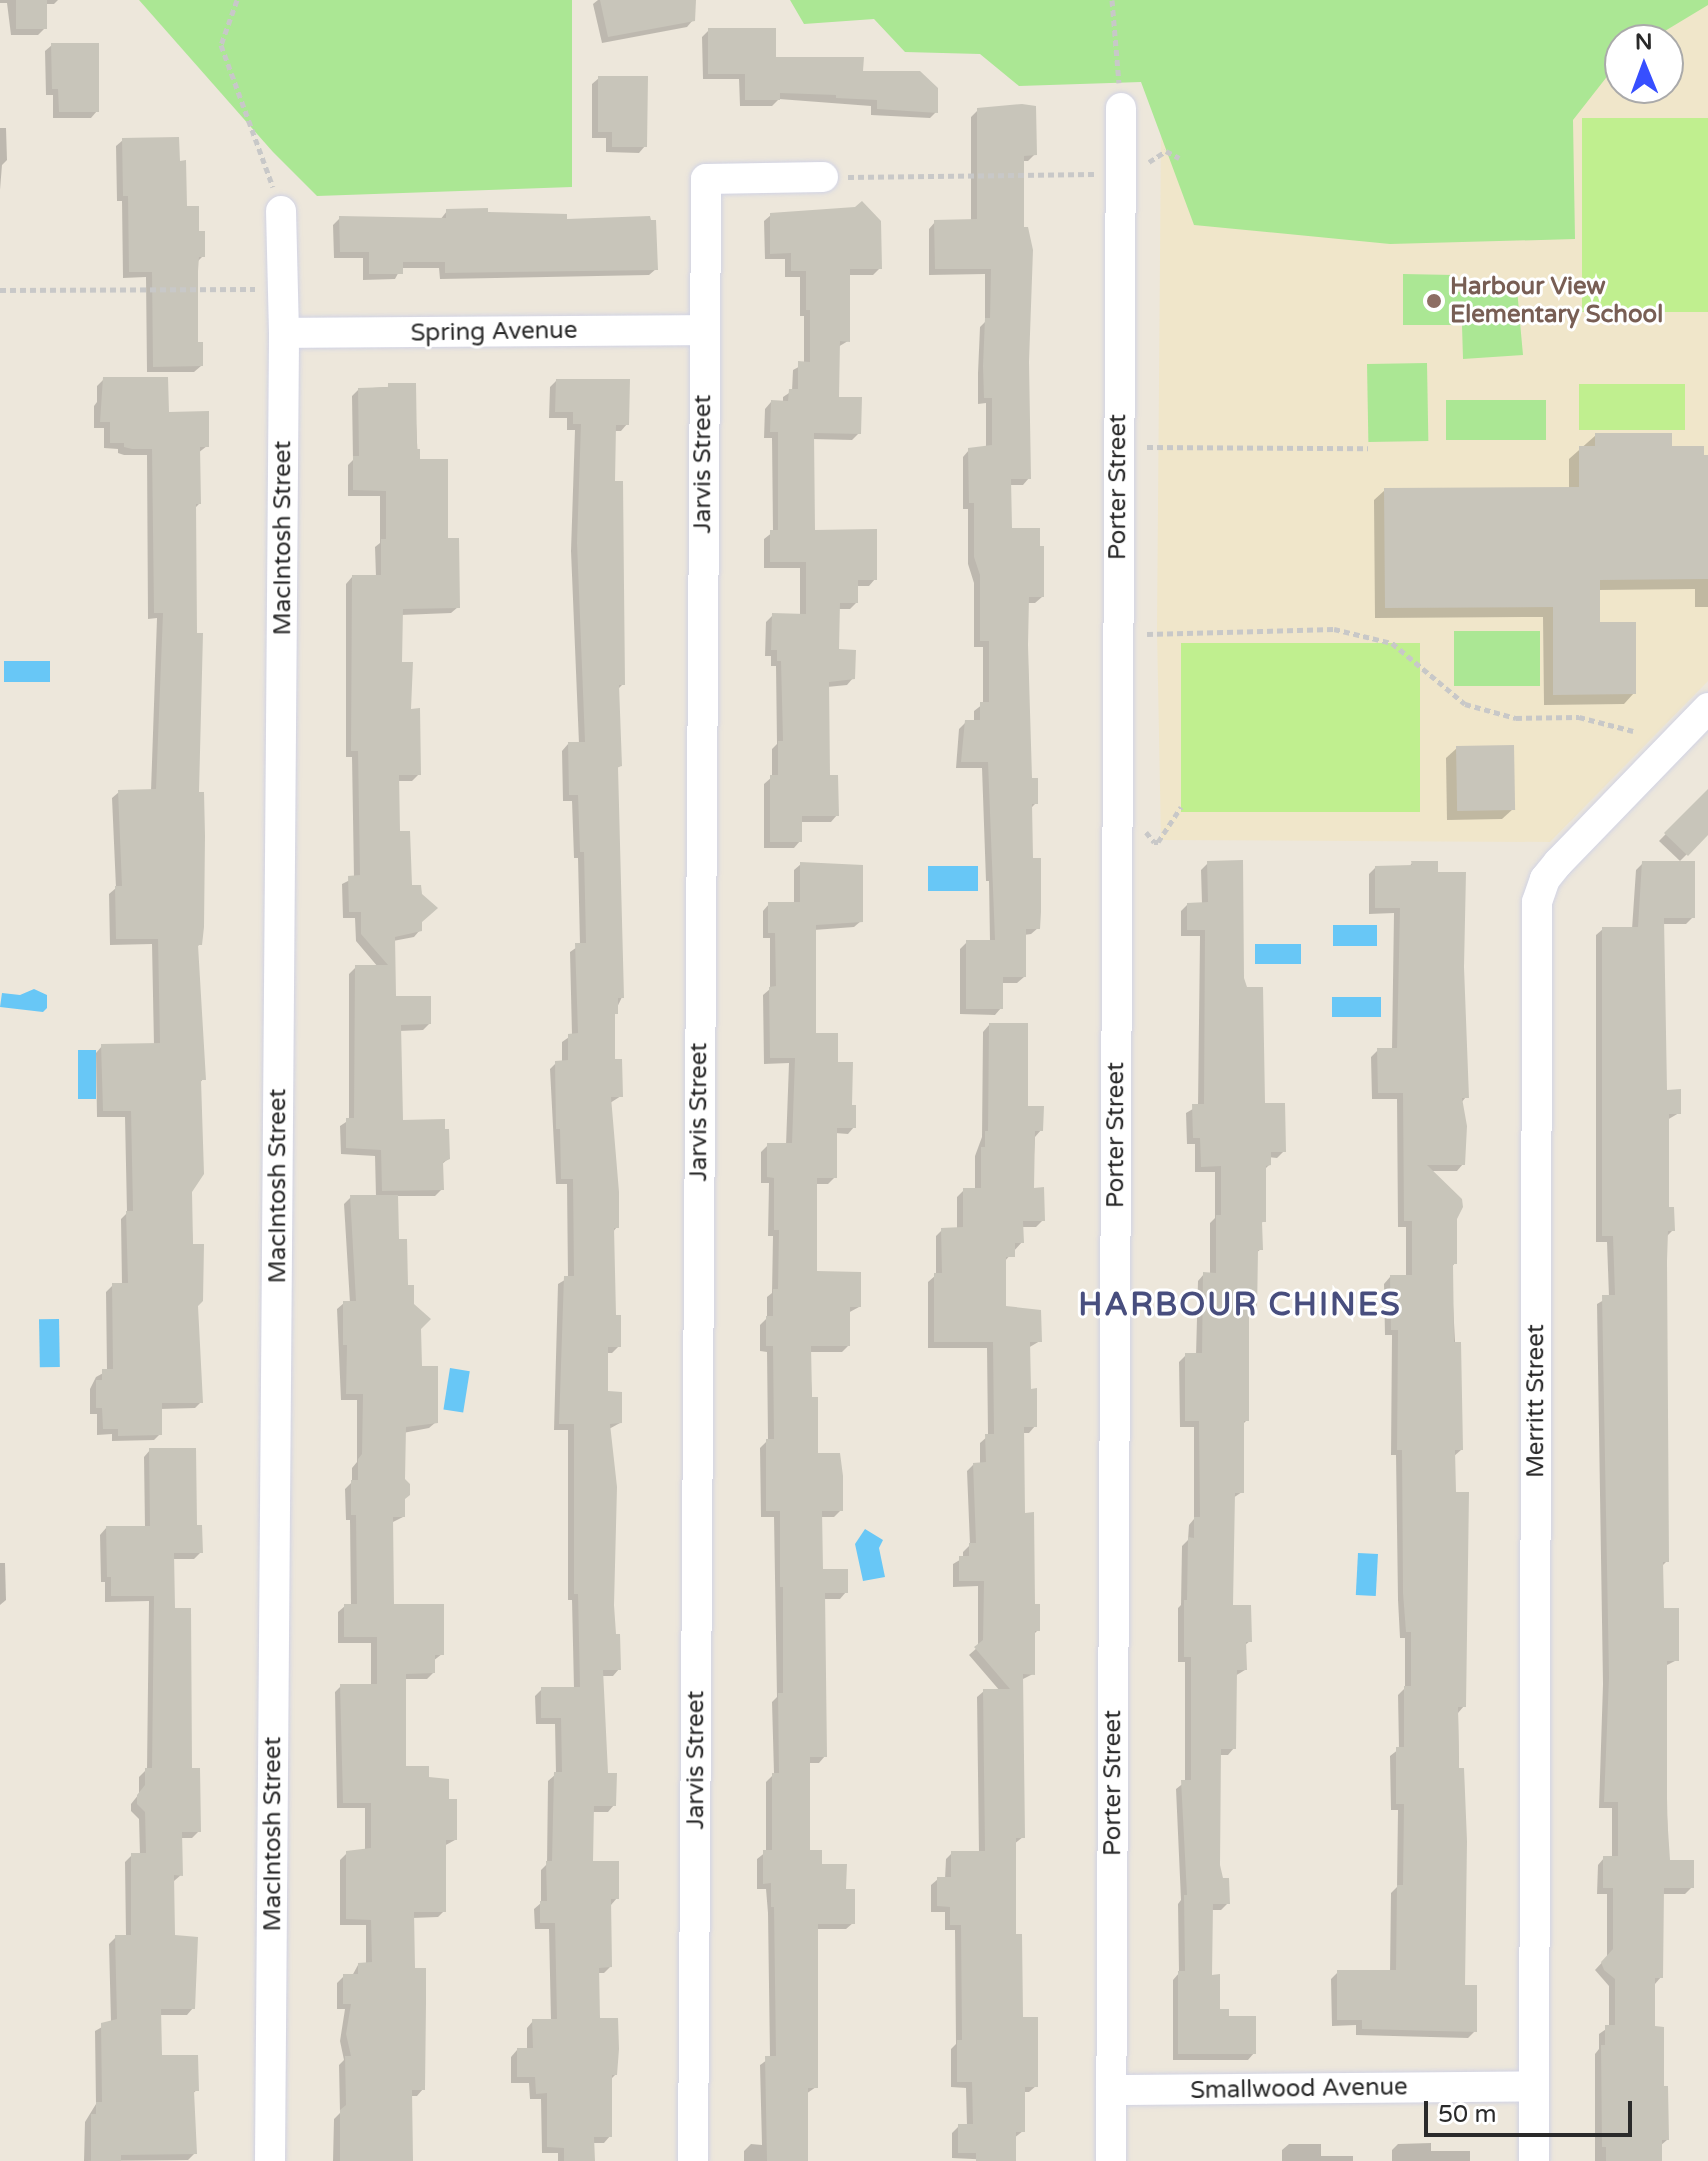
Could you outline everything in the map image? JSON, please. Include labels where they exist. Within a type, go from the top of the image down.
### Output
[{"type":"street","name":"Porter Street","points":[[1111,2161],[1121,108]]},
{"type":"street","name":"Jarvis Street","points":[[693,2161],[706,179],[823,177]]},
{"type":"street","name":"MacIntosh Street","points":[[270,2161],[284,333],[281,211]]},
{"type":"street","name":"Spring Avenue","points":[[284,333],[704,330]]},
{"type":"street","name":"Merritt Street","points":[[1534,2161],[1537,902],[1545,879],[1558,863],[1708,708]]},
{"type":"street","name":"Smallwood Avenue","points":[[1111,2090],[1534,2086]]},
{"type":"path","points":[[237,0],[221,45],[281,211]]},
{"type":"path","points":[[1112,0],[1121,108]]},
{"type":"path","points":[[1142,174],[1150,160],[1166,151],[1179,158]]},
{"type":"path","points":[[823,177],[1103,174]]},
{"type":"path","points":[[0,290],[283,288]]},
{"type":"path","points":[[1118,446],[1368,448]]},
{"type":"path","points":[[1118,634],[1334,629],[1392,643],[1465,704],[1516,718],[1579,717],[1633,731]]},
{"type":"path","points":[[1117,831],[1148,833],[1154,842],[1158,842],[1181,807]]},
{"type":"shaded area","name":"Harbour View Elementary School","points":[[1312,0],[1708,0],[1708,681],[1550,842],[1161,840],[1157,630],[1162,8]]},
{"type":"green space","points":[[139,0],[572,0],[572,187],[317,196],[273,152]]},
{"type":"green space","points":[[790,0],[1708,0],[1708,5],[1677,24],[1604,24],[1604,80],[1573,120],[1575,239],[1390,244],[1194,225],[1141,82],[1019,86],[980,54],[905,52],[874,19],[804,24]]},
{"type":"green space","points":[[1582,118],[1708,118],[1708,312],[1582,312]]},
{"type":"green space","points":[[1403,274],[1454,275],[1455,292],[1517,289],[1523,355],[1463,359],[1462,325],[1403,325]]},
{"type":"green space","points":[[1427,363],[1428,441],[1368,442],[1367,364]]},
{"type":"green space","points":[[1579,384],[1685,384],[1685,430],[1579,430]]},
{"type":"green space","points":[[1446,400],[1546,400],[1546,440],[1446,440]]},
{"type":"green space","points":[[1454,631],[1540,631],[1540,686],[1454,686]]},
{"type":"green space","points":[[1181,643],[1420,643],[1420,812],[1181,812]]},
{"type":"water","points":[[4,661],[50,661],[50,682],[4,682]]},
{"type":"water","points":[[928,866],[978,866],[978,891],[928,891]]},
{"type":"water","points":[[1333,925],[1377,925],[1377,946],[1333,946]]},
{"type":"water","points":[[1255,944],[1301,944],[1301,964],[1255,964]]},
{"type":"water","points":[[34,989],[47,995],[47,1008],[43,1012],[0,1007],[2,993],[20,995]]},
{"type":"water","points":[[1332,997],[1381,997],[1381,1017],[1332,1017]]},
{"type":"water","points":[[78,1050],[96,1050],[96,1099],[78,1099]]},
{"type":"water","points":[[39,1319],[59,1319],[60,1367],[40,1367]]},
{"type":"water","points":[[450,1368],[470,1371],[463,1413],[443,1409]]},
{"type":"water","points":[[865,1529],[883,1540],[879,1548],[885,1577],[863,1581],[855,1544]]},
{"type":"water","points":[[1358,1553],[1378,1554],[1376,1596],[1356,1595]]},
{"type":"building","points":[[16,0],[47,0],[47,29],[16,29]]},
{"type":"building","points":[[600,0],[696,0],[695,21],[608,37]]},
{"type":"building","points":[[708,28],[776,28],[776,57],[864,57],[863,71],[920,71],[938,88],[938,113],[877,109],[877,100],[836,98],[836,95],[780,93],[780,100],[745,100],[745,74],[708,74]]},
{"type":"building","points":[[51,43],[99,43],[99,112],[59,112],[58,89],[52,89]]},
{"type":"building","points":[[598,76],[648,76],[647,147],[612,147],[612,132],[598,132]]},
{"type":"building","points":[[1022,104],[1036,106],[1037,155],[1024,156],[1024,227],[1028,227],[1033,250],[1029,362],[1031,479],[1011,479],[1012,528],[1040,528],[1040,546],[1044,546],[1044,597],[1029,597],[1028,645],[1032,778],[1038,778],[1038,804],[1032,804],[1033,858],[1041,858],[1040,929],[1026,929],[1026,977],[1003,977],[1003,1009],[966,1009],[966,940],[995,940],[988,762],[961,762],[965,720],[980,720],[980,702],[989,702],[989,641],[980,641],[980,575],[974,557],[974,503],[969,503],[968,448],[992,445],[992,398],[984,398],[983,366],[985,318],[990,318],[991,269],[935,269],[934,220],[977,219],[977,108]]},
{"type":"building","points":[[179,137],[180,161],[186,160],[187,206],[199,206],[199,231],[205,231],[205,257],[199,257],[198,271],[198,342],[203,342],[203,366],[153,367],[152,272],[129,272],[128,196],[123,196],[122,138]]},
{"type":"building","points":[[862,201],[881,221],[882,269],[850,269],[850,342],[840,341],[839,397],[862,397],[861,434],[814,433],[815,530],[877,529],[877,580],[858,580],[858,603],[840,603],[839,649],[856,650],[855,679],[829,682],[830,775],[838,775],[839,816],[802,816],[802,842],[770,842],[770,775],[778,775],[778,741],[783,741],[781,661],[777,661],[777,650],[771,650],[772,613],[806,614],[806,562],[770,562],[770,530],[778,530],[778,432],[770,432],[771,400],[788,401],[789,389],[798,389],[798,361],[810,362],[810,310],[806,310],[806,271],[791,271],[791,253],[770,254],[770,213],[855,207]]},
{"type":"building","points":[[488,208],[488,212],[567,214],[567,219],[650,216],[651,220],[656,220],[658,270],[445,273],[445,262],[403,262],[403,274],[369,274],[369,252],[340,252],[339,216],[446,218],[446,209]]},
{"type":"building","points":[[103,377],[168,377],[169,412],[209,411],[209,447],[200,447],[201,504],[196,504],[197,633],[203,633],[199,792],[204,792],[205,836],[204,927],[202,945],[198,945],[206,1080],[201,1080],[204,1174],[192,1192],[193,1244],[204,1244],[203,1301],[198,1306],[203,1403],[162,1403],[162,1435],[118,1436],[118,1429],[103,1429],[102,1408],[96,1408],[96,1380],[102,1380],[102,1369],[113,1369],[112,1283],[128,1283],[126,1211],[133,1211],[131,1111],[103,1111],[101,1044],[160,1043],[158,939],[116,939],[115,886],[122,886],[118,790],[156,789],[163,613],[154,613],[152,449],[132,449],[124,447],[124,443],[110,443],[110,422],[100,422]]},
{"type":"building","points":[[556,379],[630,379],[629,425],[616,425],[615,481],[623,481],[625,685],[619,685],[622,766],[618,767],[624,998],[618,998],[618,1014],[615,1014],[615,1059],[622,1059],[623,1097],[611,1097],[619,1192],[619,1228],[614,1228],[616,1315],[621,1315],[621,1347],[608,1347],[608,1391],[622,1392],[622,1423],[610,1424],[617,1487],[614,1605],[616,1634],[620,1634],[621,1670],[603,1670],[608,1773],[617,1773],[616,1806],[594,1806],[593,1861],[619,1861],[619,1899],[611,1899],[612,1967],[599,1968],[600,2018],[618,2018],[619,2049],[617,2075],[612,2075],[612,2137],[594,2137],[595,2161],[564,2161],[564,2148],[547,2147],[547,2093],[536,2094],[535,2077],[517,2077],[517,2048],[533,2048],[532,2019],[557,2019],[555,1923],[540,1923],[540,1901],[547,1901],[546,1861],[552,1861],[554,1772],[562,1772],[561,1718],[541,1718],[541,1687],[580,1687],[578,1594],[574,1594],[574,1424],[559,1424],[564,1276],[574,1276],[573,1179],[561,1179],[560,1129],[556,1129],[555,1061],[568,1060],[568,1034],[578,1033],[575,943],[586,943],[584,852],[580,852],[578,795],[569,795],[568,742],[585,742],[577,543],[581,424],[573,424],[573,412],[555,412]]},
{"type":"building","points":[[388,383],[416,383],[417,449],[420,449],[420,459],[448,459],[448,538],[459,538],[460,608],[403,609],[402,662],[413,662],[411,709],[420,708],[421,775],[399,775],[400,831],[410,831],[412,885],[421,885],[422,894],[438,908],[422,922],[422,931],[395,937],[396,996],[431,996],[431,1024],[401,1025],[403,1120],[445,1119],[445,1129],[449,1129],[450,1159],[443,1162],[444,1190],[382,1191],[381,1150],[346,1148],[346,1118],[354,1118],[355,965],[388,965],[361,934],[361,912],[349,912],[348,876],[360,875],[358,751],[351,751],[352,575],[381,575],[381,539],[386,539],[386,491],[353,490],[353,456],[359,456],[358,388],[388,387]]},
{"type":"building","points":[[1595,433],[1672,433],[1672,446],[1704,446],[1704,455],[1708,455],[1708,579],[1600,580],[1600,622],[1636,622],[1636,694],[1553,695],[1553,607],[1385,608],[1384,488],[1579,487],[1579,446],[1595,446]]},
{"type":"building","points":[[1514,745],[1515,810],[1457,811],[1456,746]]},
{"type":"building","points":[[1708,789],[1708,835],[1688,856],[1664,833]]},
{"type":"building","points":[[1243,860],[1244,978],[1247,987],[1263,987],[1265,1103],[1285,1103],[1286,1152],[1271,1152],[1271,1165],[1266,1166],[1266,1222],[1262,1222],[1263,1250],[1258,1250],[1257,1313],[1249,1312],[1249,1421],[1244,1421],[1244,1493],[1235,1493],[1233,1605],[1251,1605],[1252,1642],[1246,1642],[1247,1670],[1237,1670],[1236,1749],[1221,1749],[1220,1865],[1223,1878],[1229,1878],[1230,1904],[1213,1904],[1212,1975],[1220,1974],[1220,2009],[1229,2009],[1229,2016],[1256,2016],[1256,2054],[1178,2054],[1178,1971],[1185,1971],[1184,1895],[1187,1895],[1181,1780],[1191,1780],[1191,1657],[1184,1657],[1184,1600],[1187,1600],[1188,1537],[1194,1538],[1194,1517],[1200,1517],[1199,1421],[1185,1421],[1185,1353],[1202,1353],[1203,1272],[1216,1273],[1216,1215],[1221,1215],[1221,1166],[1201,1167],[1200,1138],[1193,1138],[1192,1104],[1204,1104],[1205,930],[1187,930],[1187,903],[1208,902],[1207,861]]},
{"type":"building","points":[[1411,861],[1438,861],[1438,872],[1466,872],[1464,967],[1469,1098],[1462,1098],[1467,1126],[1465,1165],[1427,1165],[1462,1199],[1463,1207],[1457,1219],[1457,1264],[1453,1264],[1454,1342],[1461,1342],[1463,1450],[1455,1450],[1456,1492],[1469,1492],[1466,1707],[1458,1707],[1459,1768],[1464,1768],[1467,1841],[1465,1985],[1477,1985],[1477,2032],[1362,2029],[1362,2020],[1337,2020],[1337,1970],[1396,1970],[1397,1885],[1403,1885],[1404,1804],[1396,1804],[1396,1747],[1404,1747],[1404,1686],[1411,1686],[1411,1632],[1406,1632],[1403,1593],[1402,1450],[1397,1450],[1398,1330],[1391,1330],[1390,1275],[1412,1275],[1412,1221],[1404,1221],[1403,1093],[1378,1093],[1377,1048],[1397,1048],[1400,908],[1375,908],[1375,866],[1412,865]]},
{"type":"building","points":[[1642,861],[1695,861],[1695,918],[1664,918],[1667,1090],[1681,1089],[1681,1114],[1669,1114],[1669,1207],[1674,1207],[1675,1231],[1668,1231],[1669,1562],[1663,1562],[1664,1608],[1679,1608],[1679,1661],[1667,1661],[1670,1860],[1694,1860],[1694,1888],[1664,1888],[1663,1978],[1655,1978],[1655,2026],[1664,2027],[1664,2086],[1668,2086],[1669,2140],[1662,2140],[1662,2161],[1606,2161],[1606,2147],[1602,2147],[1601,2045],[1605,2045],[1605,2025],[1615,2025],[1615,1979],[1604,1970],[1601,1962],[1613,1949],[1613,1888],[1603,1888],[1603,1856],[1618,1856],[1618,1802],[1604,1802],[1609,1677],[1602,1295],[1615,1295],[1613,1236],[1602,1236],[1602,927],[1638,927]]},
{"type":"building","points":[[800,862],[863,865],[863,922],[816,925],[816,1033],[838,1033],[838,1062],[853,1062],[852,1105],[856,1105],[856,1128],[837,1128],[837,1178],[817,1178],[817,1271],[861,1272],[861,1307],[850,1307],[850,1346],[811,1346],[812,1397],[818,1397],[818,1453],[840,1453],[843,1476],[843,1511],[822,1511],[823,1569],[848,1569],[848,1593],[825,1593],[827,1757],[810,1757],[810,1850],[822,1850],[822,1864],[847,1864],[846,1889],[855,1889],[855,1924],[818,1924],[818,2088],[808,2088],[808,2161],[767,2161],[765,2056],[776,2056],[774,1907],[771,1907],[771,1883],[763,1884],[763,1850],[772,1850],[772,1773],[779,1773],[778,1693],[783,1693],[783,1587],[780,1587],[780,1511],[766,1511],[766,1439],[774,1439],[773,1346],[766,1346],[766,1316],[773,1316],[773,1289],[778,1289],[779,1230],[774,1230],[774,1178],[767,1177],[767,1143],[792,1143],[795,1058],[770,1058],[769,987],[776,986],[775,933],[768,933],[768,902],[800,902]]},
{"type":"building","points":[[989,1023],[1028,1023],[1028,1106],[1044,1106],[1043,1131],[1035,1131],[1034,1188],[1044,1187],[1045,1221],[1023,1221],[1024,1243],[1015,1243],[1015,1257],[1006,1257],[1006,1306],[1041,1310],[1042,1342],[1030,1342],[1031,1389],[1037,1388],[1037,1427],[1024,1427],[1025,1513],[1034,1512],[1035,1604],[1040,1604],[1040,1631],[1035,1631],[1035,1675],[1023,1674],[1025,1838],[1016,1838],[1016,1934],[1022,1934],[1023,2017],[1038,2017],[1038,2087],[1025,2087],[1025,2132],[1016,2132],[1016,2161],[976,2161],[976,2153],[958,2153],[958,2124],[973,2124],[972,2082],[957,2082],[957,2040],[962,2040],[961,1925],[950,1925],[950,1907],[937,1906],[937,1877],[951,1877],[951,1851],[985,1851],[983,1689],[1010,1689],[974,1647],[983,1640],[984,1581],[959,1581],[959,1556],[969,1556],[969,1543],[976,1543],[973,1463],[986,1462],[985,1434],[994,1434],[993,1342],[934,1342],[934,1273],[942,1273],[941,1228],[963,1227],[963,1188],[981,1188],[981,1147],[985,1147],[985,1131],[988,1131]]},
{"type":"building","points":[[350,1195],[398,1195],[399,1239],[407,1239],[408,1285],[414,1285],[414,1304],[431,1319],[421,1329],[422,1366],[438,1366],[438,1423],[406,1427],[405,1479],[410,1484],[410,1495],[405,1499],[405,1517],[393,1517],[394,1604],[444,1604],[444,1655],[435,1655],[435,1673],[406,1674],[406,1766],[429,1766],[429,1777],[449,1779],[449,1799],[457,1799],[457,1840],[446,1840],[446,1912],[414,1912],[415,1968],[426,1968],[426,2003],[425,2090],[412,2090],[413,2161],[340,2161],[340,2110],[346,2105],[345,2056],[351,2056],[346,2034],[351,2004],[343,2004],[343,1974],[358,1974],[358,1963],[372,1962],[371,1920],[346,1919],[346,1851],[371,1848],[371,1803],[343,1803],[340,1684],[377,1684],[377,1637],[344,1637],[344,1604],[357,1604],[356,1515],[351,1515],[351,1480],[358,1480],[358,1459],[362,1454],[363,1394],[346,1394],[347,1345],[343,1345],[343,1301],[356,1301]]},
{"type":"building","points":[[149,1448],[196,1448],[197,1525],[202,1525],[203,1553],[174,1553],[175,1608],[191,1608],[192,1768],[200,1768],[201,1832],[182,1832],[183,1876],[174,1875],[175,1935],[198,1937],[195,2009],[161,2009],[162,2055],[198,2055],[199,2091],[194,2091],[197,2154],[121,2155],[121,2161],[91,2161],[91,2114],[96,2114],[96,2102],[102,2102],[101,2023],[117,2019],[115,1935],[131,1935],[131,1853],[146,1853],[145,1812],[137,1804],[137,1795],[145,1785],[145,1768],[152,1768],[154,1596],[111,1596],[111,1577],[107,1577],[106,1526],[150,1526]]},
{"type":"place","name":"Harbour View Elementary School","points":[[1434,301]]},
{"type":"district","name":"HARBOUR CHINES","points":[[1240,1305]]}]
